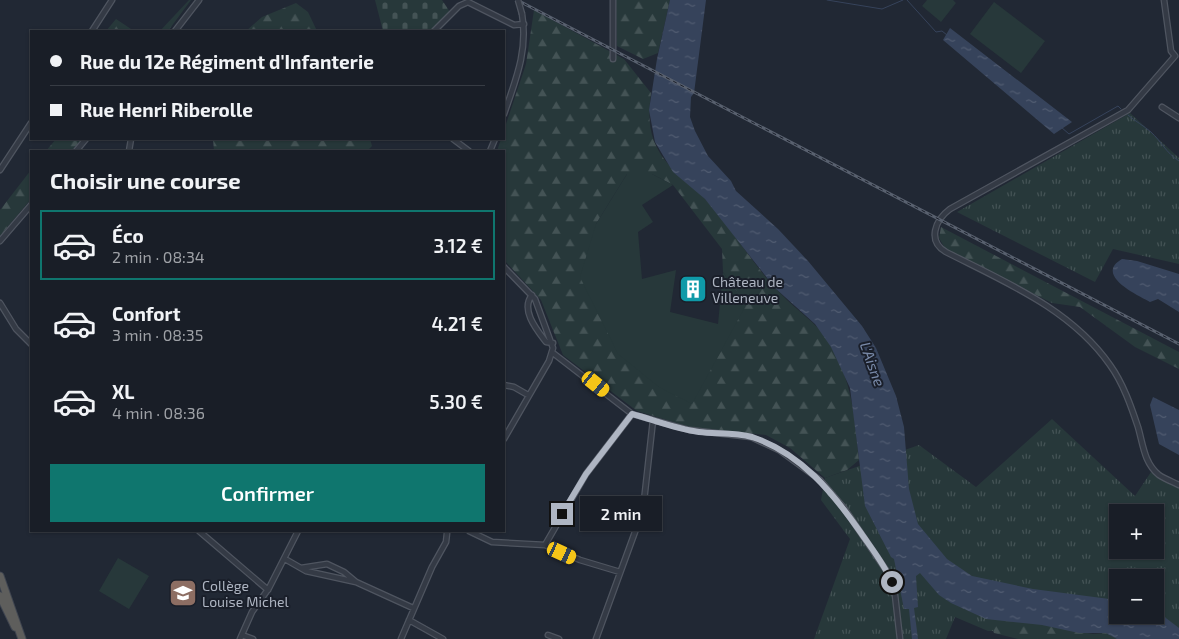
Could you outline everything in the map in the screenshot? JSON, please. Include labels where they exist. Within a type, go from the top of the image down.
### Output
[{"type":"highway","points":[[0,576],[21,639]]},
{"type":"highway","points":[[0,596],[21,639]]},
{"type":"street","points":[[93,30],[112,0]]},
{"type":"street","points":[[176,30],[199,0]]},
{"type":"street","points":[[505,111],[520,68],[525,34],[518,0]]},
{"type":"street","points":[[612,59],[613,0]]},
{"type":"street","points":[[1164,0],[1171,52],[1177,57],[1128,110],[950,209],[938,222],[934,238],[937,245],[946,252],[1025,292],[1060,314],[1088,339],[1111,365],[1128,398],[1139,430],[1143,452],[1158,474],[1179,485]]},
{"type":"street","points":[[435,30],[457,8],[465,3],[474,4],[514,25],[523,22]]},
{"type":"street","points":[[1162,107],[1179,118]]},
{"type":"street","points":[[0,170],[30,125]]},
{"type":"street","points":[[77,150],[85,140]]},
{"type":"street","points":[[455,140],[468,150]]},
{"type":"street","points":[[0,241],[30,205]]},
{"type":"street","points":[[505,268],[532,295],[553,352],[632,414],[699,432],[751,437],[779,450],[820,480],[844,508],[888,573],[894,595],[900,639]]},
{"type":"street","points":[[532,295],[529,299],[529,314],[533,324],[546,342],[551,343]]},
{"type":"street","points":[[0,304],[30,343]]},
{"type":"street","points":[[505,437],[553,352]]},
{"type":"street","points":[[505,385],[514,387],[528,395]]},
{"type":"street","points":[[545,545],[586,474],[632,414]]},
{"type":"street","points":[[596,639],[643,510],[653,420]]},
{"type":"street","points":[[200,532],[268,590]]},
{"type":"street","points":[[253,639],[241,637],[252,612],[268,590],[298,532]]},
{"type":"street","points":[[401,639],[413,608],[446,542],[448,532]]},
{"type":"street","points":[[471,532],[492,542],[545,545],[580,560],[620,572]]},
{"type":"street","points":[[285,559],[306,571],[356,582],[413,608]]},
{"type":"street","points":[[321,564],[325,574]]},
{"type":"street","points":[[301,568],[327,564],[344,572],[356,582]]},
{"type":"street","points":[[409,620],[443,639]]},
{"type":"street","points":[[548,635],[559,639]]},
{"type":"green space","points":[[189,0],[191,0],[169,30],[161,30]]},
{"type":"green space","points":[[375,0],[442,0],[450,12],[433,30],[383,30]]},
{"type":"green space","points":[[616,0],[670,0],[658,53],[643,59],[617,46]]},
{"type":"green space","points":[[927,0],[953,0],[956,3],[941,22],[922,6]]},
{"type":"green space","points":[[994,2],[1045,41],[1021,73],[970,34]]},
{"type":"green space","points":[[296,3],[308,12],[317,30],[247,30],[262,17]]},
{"type":"green space","points":[[534,10],[624,59],[651,93],[649,111],[651,129],[654,141],[664,159],[677,174],[706,200],[772,284],[818,328],[828,341],[843,371],[851,399],[859,460],[847,470],[825,478],[790,448],[766,435],[693,428],[637,411],[563,355],[541,300],[505,261],[505,150],[497,150],[501,140],[505,140],[505,127],[526,64]],"holes":[[[627,174],[652,174],[673,185],[722,249],[723,272],[746,305],[659,387],[596,224]]]},
{"type":"green space","points":[[116,19],[132,30],[107,30]]},
{"type":"green space","points":[[1130,113],[1179,158],[1179,264],[1113,249],[1095,282],[957,212]]},
{"type":"green space","points":[[55,140],[81,140],[72,150],[47,150]]},
{"type":"green space","points":[[213,140],[370,140],[372,146],[368,150],[214,150]]},
{"type":"green space","points":[[30,171],[30,200],[0,236],[0,210]]},
{"type":"green space","points":[[627,174],[652,174],[673,185],[642,205],[653,222],[638,232],[642,279],[676,270],[670,312],[718,324],[723,272],[746,305],[692,404],[659,387],[618,354],[580,277],[596,224]]},
{"type":"green space","points":[[941,227],[1179,352],[1179,369],[1135,347],[1080,307],[1052,303],[946,250],[939,238]]},
{"type":"green space","points":[[1052,419],[1135,496],[1151,472],[1179,488],[1179,639],[1142,629],[988,631],[955,617],[946,639],[814,639],[850,539],[821,500],[825,478],[919,445],[976,487]]},
{"type":"green space","points":[[118,558],[149,576],[129,609],[99,591]]},
{"type":"green space","points":[[994,619],[1093,634],[1106,633],[1121,639],[1018,639],[994,633],[991,625]]},
{"type":"water","name":"L'Aisne","points":[[670,0],[706,0],[694,93],[691,97],[690,117],[695,131],[708,156],[731,181],[736,191],[778,229],[808,261],[862,326],[876,348],[896,396],[904,427],[909,489],[918,524],[947,559],[972,576],[1033,589],[1109,599],[1109,624],[1164,624],[1164,617],[1179,628],[1179,639],[1117,639],[1106,633],[1079,633],[1042,625],[986,619],[951,603],[939,595],[920,573],[916,576],[918,607],[914,608],[918,639],[912,639],[909,609],[904,609],[894,559],[891,557],[865,506],[850,388],[831,347],[815,324],[775,288],[705,199],[673,172],[655,142],[649,110],[657,59]]},
{"type":"water","points":[[950,28],[1072,122],[1054,134],[943,40]]},
{"type":"water","points":[[1122,259],[1137,261],[1179,274],[1179,312],[1158,299],[1150,302],[1121,284],[1115,278],[1113,271],[1115,265]]},
{"type":"water","points":[[1153,397],[1179,410],[1179,455],[1159,444],[1150,405]]},
{"type":"waterway","points":[[827,0],[882,9],[903,0]]},
{"type":"waterway","points":[[907,0],[936,32],[942,31],[947,35]]},
{"type":"waterway","points":[[1061,127],[1069,134],[1118,106],[1121,109]]},
{"type":"waterway","points":[[1128,115],[1151,132],[1179,161]]},
{"type":"railway","points":[[517,0],[1179,344]]},
{"type":"place","name":"Château de Villeneuve","points":[[693,289]]},
{"type":"place","name":"Collège Louise Michel","points":[[183,593]]},
{"type":"route","points":[[562,514],[586,474],[632,414],[699,432],[737,434],[751,437],[779,450],[820,480],[832,493],[873,550],[892,582]]}]
